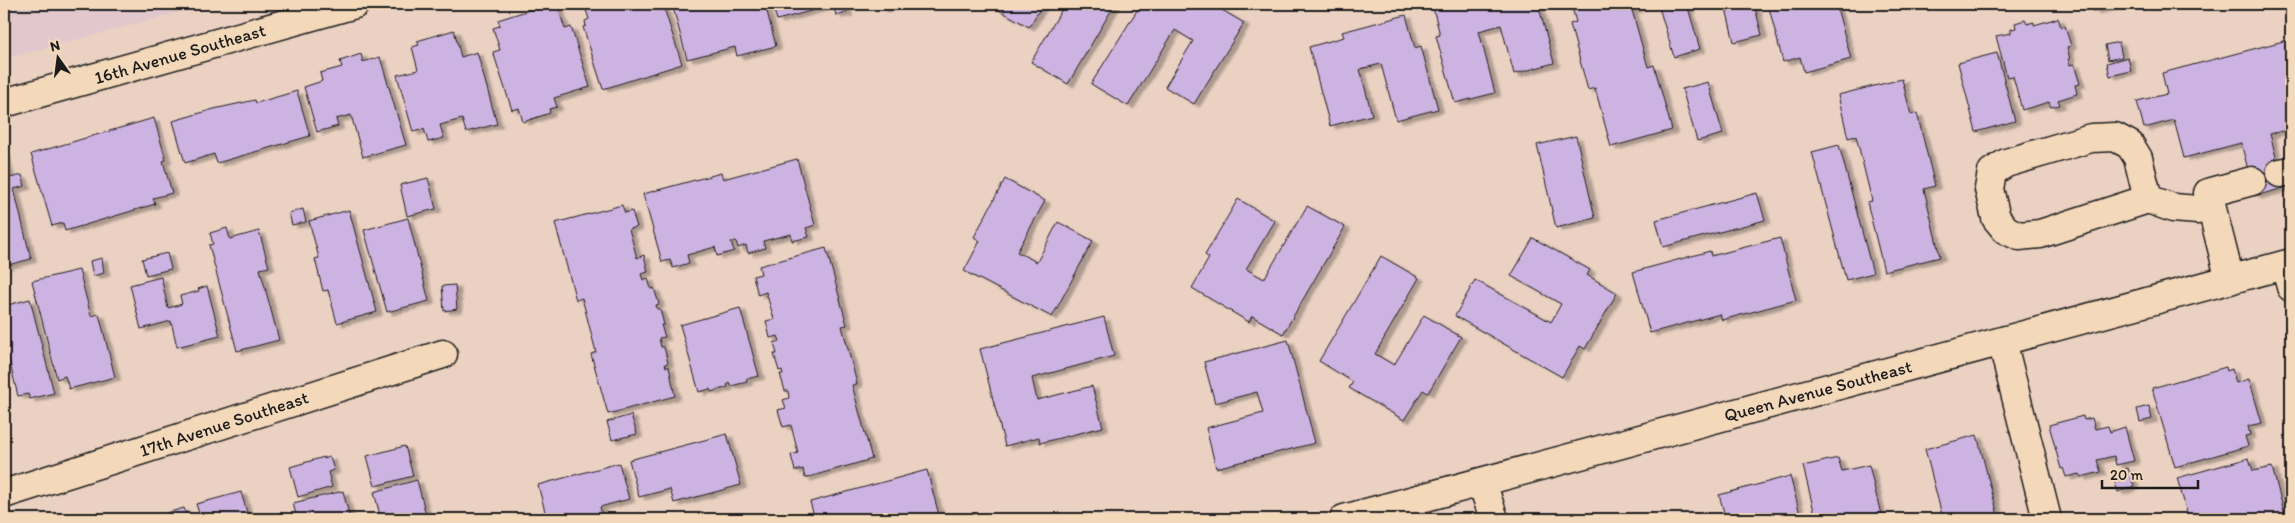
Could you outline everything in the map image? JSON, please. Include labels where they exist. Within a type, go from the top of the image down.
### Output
[{"type":"main road","name":"16th Avenue Southeast","points":[[4,103],[355,4]]},
{"type":"main road","points":[[2148,199],[2138,158],[2130,145],[2115,136],[2091,138],[2006,163],[1992,172],[1989,189],[1996,218],[2006,230],[2018,236],[2040,234],[2148,199],[2173,208],[2198,210],[2212,208]]},
{"type":"main road","points":[[2230,280],[2208,193],[2252,181]]},
{"type":"main road","name":"Queen Avenue Southeast","points":[[1344,519],[2230,280],[2289,272]]},
{"type":"main road","points":[[2002,342],[2047,519]]},
{"type":"main road","name":"17th Avenue Southeast","points":[[4,494],[443,354]]},
{"type":"main road","points":[[1482,482],[1494,519]]},
{"type":"shaded area","points":[[4,4],[211,4],[4,59]]},
{"type":"building","points":[[548,4],[557,4],[565,29],[571,27],[590,87],[554,98],[557,107],[549,109],[550,113],[523,122],[519,108],[512,110],[493,52],[500,50],[493,28],[500,26],[498,20]]},
{"type":"building","points":[[584,4],[663,5],[682,64],[603,89],[583,27],[586,26],[585,21],[589,19]]},
{"type":"building","points":[[672,4],[765,4],[776,46],[737,56],[735,47],[687,59]]},
{"type":"building","points":[[772,4],[845,4],[847,13],[836,15],[833,5],[777,20]]},
{"type":"building","points":[[880,4],[902,4],[882,9]]},
{"type":"building","points":[[993,4],[1043,4],[1029,27],[992,6]]},
{"type":"building","points":[[1065,4],[1115,4],[1068,84],[1031,62]]},
{"type":"building","points":[[1141,4],[1212,4],[1244,23],[1194,104],[1165,87],[1193,41],[1175,30],[1128,106],[1091,84]]},
{"type":"building","points":[[1432,4],[1538,4],[1554,63],[1514,74],[1501,25],[1479,31],[1495,93],[1455,103],[1436,36],[1440,35]]},
{"type":"building","points":[[1571,4],[1636,4],[1637,9],[1632,10],[1648,67],[1654,65],[1672,130],[1611,147],[1595,88],[1588,90],[1570,24],[1576,22]]},
{"type":"building","points":[[1658,4],[1687,4],[1700,49],[1674,57]]},
{"type":"building","points":[[1725,4],[1754,4],[1762,35],[1734,42]]},
{"type":"building","points":[[1768,4],[1836,4],[1851,59],[1804,72],[1800,57],[1783,62]]},
{"type":"building","points":[[2091,4],[2123,4],[2093,11]]},
{"type":"building","points":[[1406,15],[1415,48],[1421,46],[1438,109],[1396,120],[1381,64],[1360,69],[1372,115],[1330,126],[1309,47],[1344,37],[1342,32]]},
{"type":"building","points":[[2058,18],[2061,27],[2065,26],[2071,46],[2067,47],[2070,59],[2068,59],[2070,65],[2074,64],[2080,84],[2075,85],[2077,94],[2058,100],[2060,105],[2051,107],[2049,102],[2022,110],[2013,76],[2007,77],[1996,36],[2011,33],[2011,29],[2016,28],[2015,23],[2025,20],[2027,24],[2034,22],[2034,25]]},
{"type":"building","points":[[454,30],[461,57],[477,52],[497,124],[466,132],[462,119],[440,125],[444,138],[428,142],[424,129],[413,132],[397,75],[418,70],[412,47],[419,45],[417,41]]},
{"type":"building","points":[[2291,39],[2291,129],[2270,134],[2284,188],[2255,196],[2241,143],[2184,158],[2174,120],[2144,128],[2137,101],[2167,94],[2162,73]]},
{"type":"building","points":[[2119,42],[2122,57],[2108,60],[2105,45]]},
{"type":"building","points":[[1997,53],[2015,121],[1976,132],[1958,63]]},
{"type":"building","points":[[361,54],[363,62],[380,57],[406,145],[363,157],[351,115],[336,119],[338,126],[317,132],[304,87],[322,81],[320,73],[342,67],[340,61]]},
{"type":"building","points":[[2128,57],[2131,71],[2110,76],[2107,63]]},
{"type":"building","points":[[1902,79],[1911,115],[1917,113],[1935,186],[1924,189],[1940,257],[1884,271],[1867,202],[1872,201],[1856,136],[1848,138],[1838,95]]},
{"type":"building","points":[[1708,82],[1723,134],[1697,141],[1682,89]]},
{"type":"building","points":[[297,91],[310,136],[217,163],[214,154],[185,163],[173,121],[255,100],[256,103]]},
{"type":"building","points":[[154,118],[166,160],[163,161],[172,193],[153,198],[155,204],[65,231],[63,223],[52,226],[31,154]]},
{"type":"building","points":[[1576,136],[1595,218],[1556,228],[1537,145]]},
{"type":"building","points":[[1839,145],[1873,273],[1846,280],[1812,152]]},
{"type":"building","points":[[4,154],[10,178],[22,175],[25,186],[14,189],[31,259],[4,266]]},
{"type":"building","points":[[797,159],[815,225],[806,228],[809,237],[792,241],[791,234],[763,241],[765,248],[748,253],[746,245],[738,248],[736,241],[731,242],[734,251],[717,256],[715,247],[687,255],[689,263],[673,268],[670,260],[662,262],[643,194],[721,173],[723,179]]},
{"type":"building","points":[[428,178],[436,209],[407,216],[400,185]]},
{"type":"building","points":[[1005,179],[1045,201],[1017,252],[1037,262],[1058,222],[1093,241],[1052,317],[964,271],[980,241],[974,237]]},
{"type":"building","points":[[1757,193],[1765,220],[1663,247],[1656,220]]},
{"type":"building","points":[[1238,199],[1275,221],[1246,269],[1264,279],[1307,206],[1345,227],[1283,334],[1252,316],[1249,322],[1192,288],[1209,258],[1205,255]]},
{"type":"building","points":[[622,205],[625,213],[632,211],[637,227],[629,229],[637,258],[644,255],[648,272],[641,274],[643,280],[648,278],[651,289],[654,288],[659,304],[656,305],[657,309],[660,309],[664,325],[661,325],[665,337],[659,338],[661,347],[664,347],[668,363],[665,364],[666,367],[669,367],[675,396],[608,414],[591,354],[596,352],[582,298],[576,300],[555,223]]},
{"type":"building","points":[[303,209],[306,222],[292,225],[289,213]]},
{"type":"building","points":[[349,210],[377,312],[337,323],[328,290],[323,291],[315,259],[319,258],[309,221]]},
{"type":"building","points":[[408,218],[429,301],[387,312],[364,230]]},
{"type":"building","points":[[227,228],[230,239],[259,231],[269,267],[260,269],[279,340],[237,351],[209,245],[213,244],[210,233]]},
{"type":"building","points":[[1533,238],[1590,270],[1587,275],[1617,293],[1585,349],[1580,346],[1562,377],[1455,316],[1475,280],[1551,322],[1561,304],[1511,276]]},
{"type":"building","points":[[1780,238],[1796,300],[1722,320],[1720,314],[1650,333],[1633,272],[1710,251],[1711,256]]},
{"type":"building","points":[[826,248],[847,325],[842,326],[857,384],[852,385],[872,459],[805,478],[803,469],[795,471],[791,455],[798,453],[791,425],[783,427],[778,410],[786,408],[783,400],[789,398],[788,391],[785,391],[780,374],[783,374],[782,370],[779,371],[774,354],[777,354],[774,343],[780,341],[778,336],[770,338],[766,321],[774,319],[766,292],[758,295],[753,276],[761,274],[759,266]]},
{"type":"building","points":[[167,253],[171,269],[146,275],[142,259]]},
{"type":"building","points":[[1381,256],[1419,278],[1375,354],[1394,365],[1424,315],[1461,337],[1428,393],[1423,390],[1404,420],[1349,388],[1353,382],[1319,361]]},
{"type":"building","points":[[102,258],[104,273],[93,276],[90,261]]},
{"type":"building","points":[[79,270],[91,316],[99,314],[115,377],[69,389],[65,376],[57,379],[32,281]]},
{"type":"building","points":[[161,277],[168,308],[182,304],[180,296],[199,291],[198,289],[207,286],[220,336],[177,347],[171,321],[141,329],[130,285]]},
{"type":"building","points":[[455,285],[457,309],[444,311],[442,286]]},
{"type":"building","points":[[30,299],[54,393],[30,399],[28,394],[18,396],[4,339],[4,306]]},
{"type":"building","points":[[740,308],[759,376],[746,379],[747,382],[731,386],[730,383],[727,385],[728,387],[711,392],[710,389],[699,392],[680,325]]},
{"type":"building","points":[[1104,317],[1114,356],[1032,378],[1037,400],[1092,386],[1103,427],[1040,443],[1039,437],[1005,446],[980,349]]},
{"type":"building","points":[[1288,340],[1315,443],[1216,468],[1206,428],[1263,413],[1257,392],[1215,403],[1204,362]]},
{"type":"building","points":[[2226,367],[2227,371],[2232,369],[2236,383],[2249,379],[2262,423],[2248,426],[2250,435],[2245,436],[2248,446],[2175,467],[2152,388]]},
{"type":"building","points":[[2149,406],[2152,419],[2140,422],[2137,409]]},
{"type":"building","points":[[631,415],[637,434],[612,440],[607,422]]},
{"type":"building","points":[[2083,416],[2084,420],[2092,418],[2095,429],[2108,426],[2110,432],[2125,427],[2134,461],[2116,465],[2114,456],[2097,460],[2101,472],[2081,477],[2079,474],[2066,477],[2063,468],[2061,469],[2049,425]]},
{"type":"building","points":[[727,434],[741,485],[674,503],[670,489],[639,497],[629,460]]},
{"type":"building","points":[[1977,435],[1999,519],[1943,519],[1925,449]]},
{"type":"building","points":[[405,446],[413,476],[375,486],[367,456]]},
{"type":"building","points":[[324,457],[324,459],[330,457],[334,470],[328,472],[332,487],[298,497],[290,467]]},
{"type":"building","points":[[1838,458],[1842,471],[1869,465],[1882,519],[1816,519],[1803,466]]},
{"type":"building","points":[[2249,458],[2253,471],[2272,467],[2286,519],[2189,519],[2177,478]]},
{"type":"building","points":[[619,463],[629,499],[600,507],[603,519],[547,519],[538,485]]},
{"type":"building","points":[[2128,468],[2134,486],[2118,492],[2112,474]]},
{"type":"building","points":[[927,470],[940,519],[815,519],[810,502]]},
{"type":"building","points":[[1790,476],[1801,518],[1726,519],[1719,495]]},
{"type":"building","points":[[417,480],[427,519],[381,519],[374,492]]},
{"type":"building","points":[[343,491],[350,519],[297,519],[293,503]]},
{"type":"building","points":[[241,492],[249,519],[201,519],[196,504]]},
{"type":"building","points":[[184,508],[188,519],[146,519]]}]
